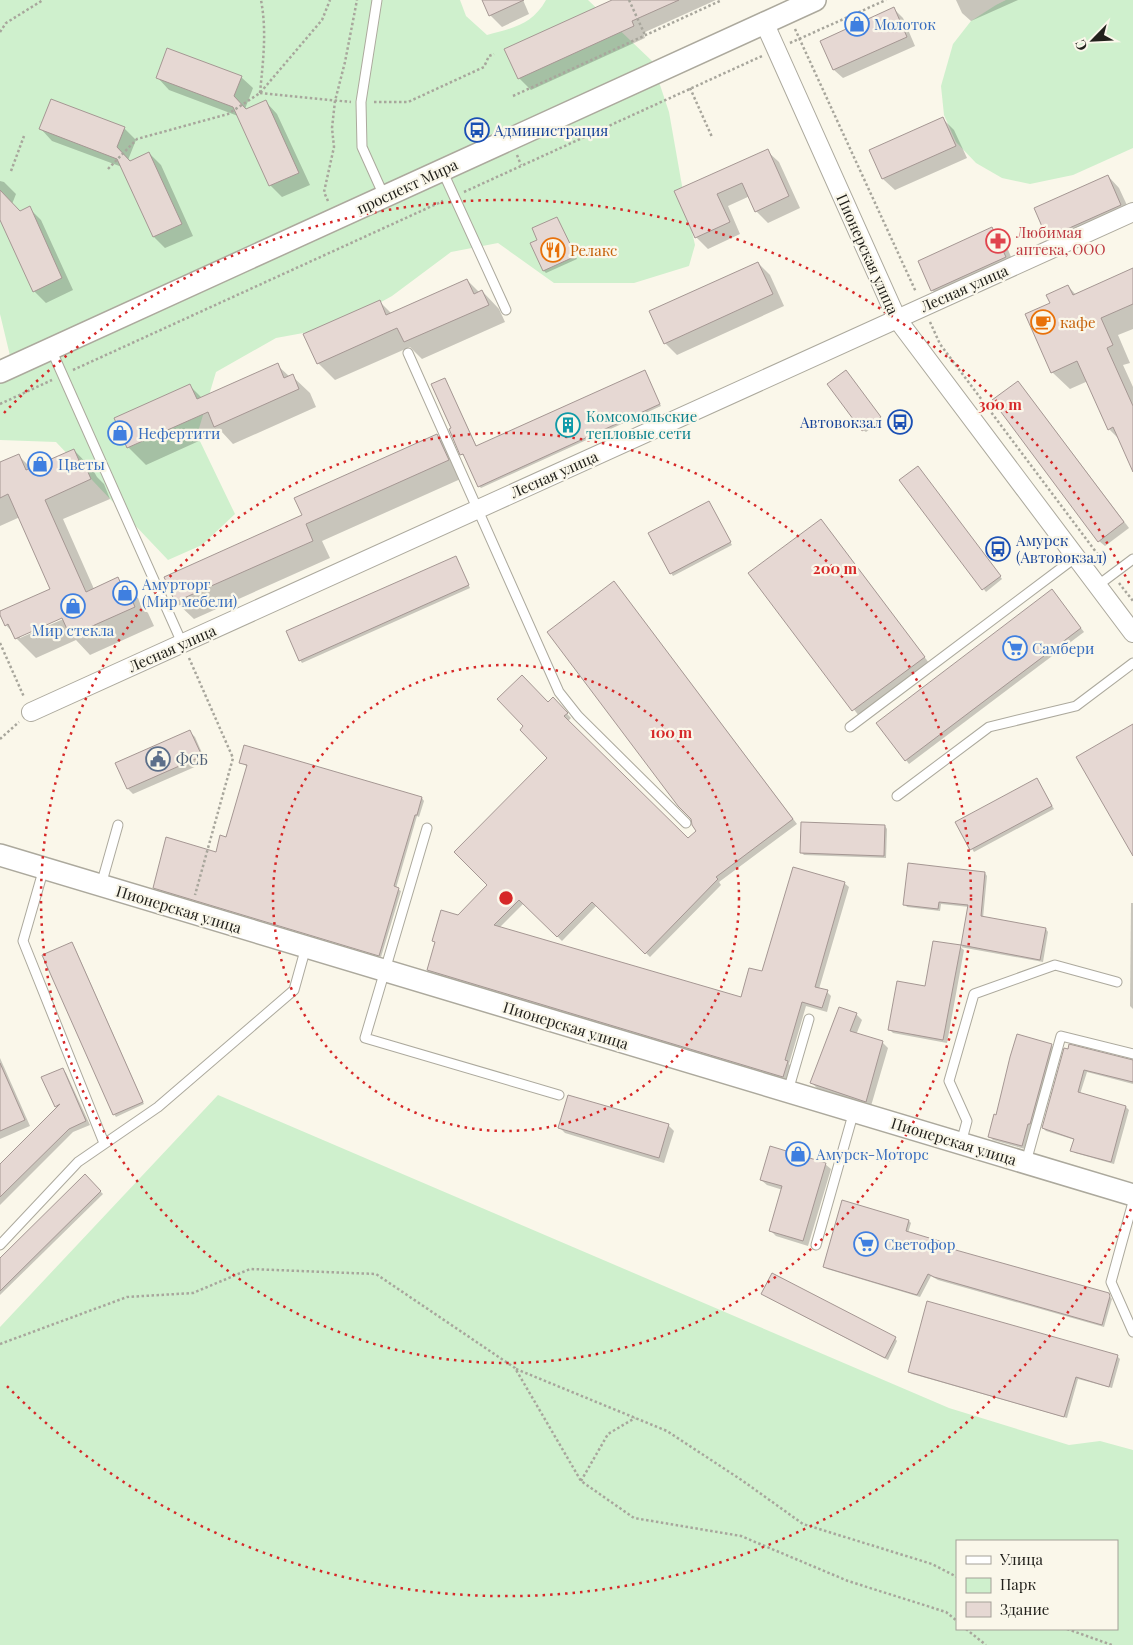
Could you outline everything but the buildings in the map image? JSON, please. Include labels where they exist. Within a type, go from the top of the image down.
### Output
[{"type":"street","name":"проспект Мира","points":[[0,371],[815,0]]},
{"type":"street","name":"Пионерская улица","points":[[764,22],[897,319],[1133,633]]},
{"type":"street","name":"Лесная улица","points":[[30,712],[1133,212]]},
{"type":"street","name":"Пионерская улица","points":[[0,855],[1133,1195]]},
{"type":"lane","points":[[377,0],[360,102],[362,147],[384,196]]},
{"type":"lane","points":[[442,170],[506,310]]},
{"type":"lane","points":[[51,348],[182,643]]},
{"type":"lane","points":[[408,353],[559,692],[578,716],[686,823]]},
{"type":"lane","points":[[850,727],[1076,557]]},
{"type":"lane","points":[[1097,586],[1133,559]]},
{"type":"lane","points":[[897,796],[989,727],[1076,706],[1133,663]]},
{"type":"lane","points":[[101,885],[118,825]]},
{"type":"lane","points":[[426,828],[365,1038],[558,1095]]},
{"type":"lane","points":[[44,868],[22,941],[104,1143]]},
{"type":"lane","points":[[0,1245],[78,1162],[158,1108],[294,990],[306,947]]},
{"type":"lane","points":[[961,1143],[967,1121],[949,1081],[974,994],[1055,964],[1117,982]]},
{"type":"lane","points":[[788,1091],[809,1019]]},
{"type":"lane","points":[[1026,1163],[1061,1036],[1133,1054]]},
{"type":"lane","points":[[816,1244],[854,1111]]},
{"type":"lane","points":[[1133,1202],[1110,1282],[1133,1332]]},
{"type":"path","points":[[0,32],[6,24],[43,0]]},
{"type":"path","points":[[260,93],[265,20],[261,0]]},
{"type":"path","points":[[108,169],[137,139],[228,114],[260,93],[322,20],[330,0]]},
{"type":"path","points":[[328,202],[324,192],[334,147],[332,128],[357,0]]},
{"type":"path","points":[[629,0],[645,35]]},
{"type":"path","points":[[513,96],[722,0]]},
{"type":"path","points":[[408,102],[484,67],[489,56],[494,54]]},
{"type":"path","points":[[690,88],[712,137]]},
{"type":"path","points":[[260,93],[337,102]]},
{"type":"path","points":[[12,172],[24,136]]},
{"type":"path","points":[[0,643],[30,712],[0,739]]},
{"type":"path","points":[[182,643],[233,758],[190,912]]},
{"type":"path","points":[[0,1344],[128,1297],[193,1293],[250,1269],[376,1274],[515,1368],[667,1431],[743,1481],[803,1524],[932,1564],[956,1576]]},
{"type":"path","points":[[515,1368],[581,1481],[634,1518],[741,1536],[848,1581],[946,1612],[956,1620]]},
{"type":"path","points":[[581,1481],[608,1434],[635,1418]]},
{"type":"path","points":[[967,1630],[986,1645]]},
{"type":"path","points":[[1069,1630],[1112,1645]]},
{"type":"green space","points":[[0,0],[460,0],[466,16],[487,35],[528,20],[535,15],[546,0],[588,0],[652,61],[669,112],[684,197],[695,245],[689,266],[634,283],[554,283],[498,243],[451,252],[392,296],[336,327],[276,338],[216,372],[197,435],[235,514],[202,545],[168,560],[56,442],[0,440],[0,382],[12,364],[0,314]]},
{"type":"green space","points":[[1006,0],[1133,0],[1133,148],[1073,175],[1030,184],[1002,178],[976,163],[956,142],[944,115],[941,86],[953,44],[971,21]]},
{"type":"green space","points":[[218,1095],[949,1408],[1069,1445],[1100,1441],[1133,1450],[1133,1645],[0,1645],[0,1327]]},
{"type":"place","name":"Молоток","points":[[857,24]]},
{"type":"place","name":"Администрация","points":[[477,130]]},
{"type":"place","name":"Любимая аптека, ООО","points":[[998,241]]},
{"type":"place","name":"Релакс","points":[[553,250]]},
{"type":"place","name":"кафе","points":[[1043,322]]},
{"type":"place","name":"Автовокзал","points":[[900,422]]},
{"type":"place","name":"Комсомольские тепловые сети","points":[[568,425]]},
{"type":"place","name":"Нефертити","points":[[120,433]]},
{"type":"place","name":"Цветы","points":[[40,464]]},
{"type":"place","name":"Амурск (Автовокзал)","points":[[998,549]]},
{"type":"place","name":"Амурторг (Мир мебели)","points":[[125,593]]},
{"type":"place","name":"Мир стекла","points":[[73,606]]},
{"type":"place","name":"Самбери","points":[[1015,648]]},
{"type":"place","name":"ФСБ","points":[[158,759]]},
{"type":"place","name":"Амурск-Моторс","points":[[798,1154]]},
{"type":"place","name":"Светофор","points":[[866,1244]]}]
